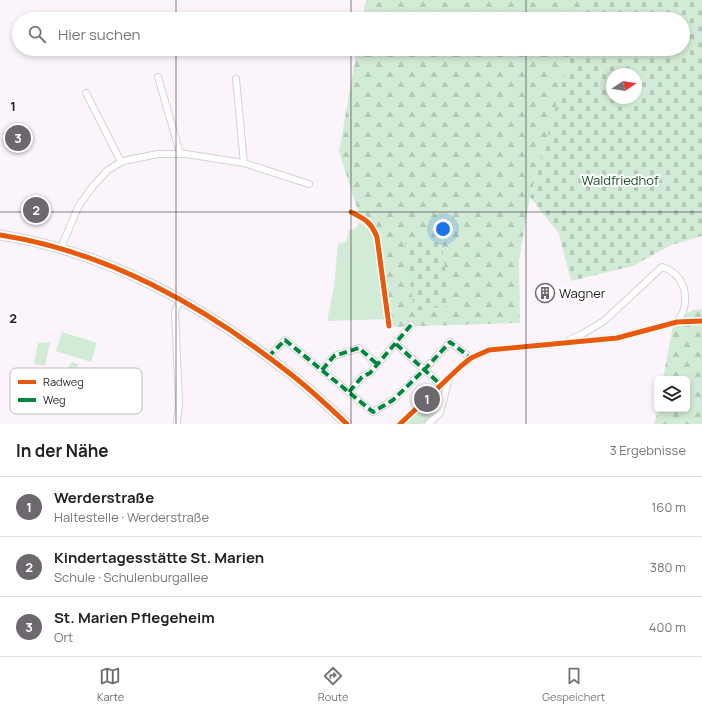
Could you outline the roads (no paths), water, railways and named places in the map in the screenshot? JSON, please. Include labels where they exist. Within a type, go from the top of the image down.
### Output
[{"type":"street","points":[[158,76],[180,153]]},
{"type":"street","points":[[236,79],[244,163]]},
{"type":"street","points":[[86,93],[121,162]]},
{"type":"street","points":[[61,248],[78,206],[93,186],[108,170],[121,162],[140,157],[180,153],[244,163],[309,184]]},
{"type":"street","points":[[0,235],[61,248],[99,261],[135,276],[180,299],[216,321],[289,372],[347,424]]},
{"type":"street","points":[[564,342],[584,333],[604,321],[662,267],[670,269],[678,275],[682,283],[686,298],[685,305],[677,322]]},
{"type":"street","points":[[177,424],[180,403],[175,312],[180,299]]},
{"type":"street","points":[[400,424],[461,366],[471,358],[490,350],[617,338],[677,322],[702,321]]},
{"type":"street","points":[[349,392],[362,376],[370,373],[411,325]]},
{"type":"street","points":[[268,357],[285,340],[373,412],[393,400],[450,342],[471,358]]},
{"type":"street","points":[[396,344],[441,385]]},
{"type":"street","points":[[322,370],[334,356],[359,348],[377,364]]},
{"type":"street","points":[[428,424],[440,413],[449,376]]},
{"type":"place","name":"St. Marien Pflegeheim","points":[[18,138]]},
{"type":"place","name":"Kindertagesstätte St. Marien","points":[[36,210]]},
{"type":"place","name":"Wagner","points":[[545,293]]},
{"type":"place","name":"Werderstraße","points":[[427,399]]},
{"type":"park label","name":"Waldfriedhof","points":[[620,180]]}]
